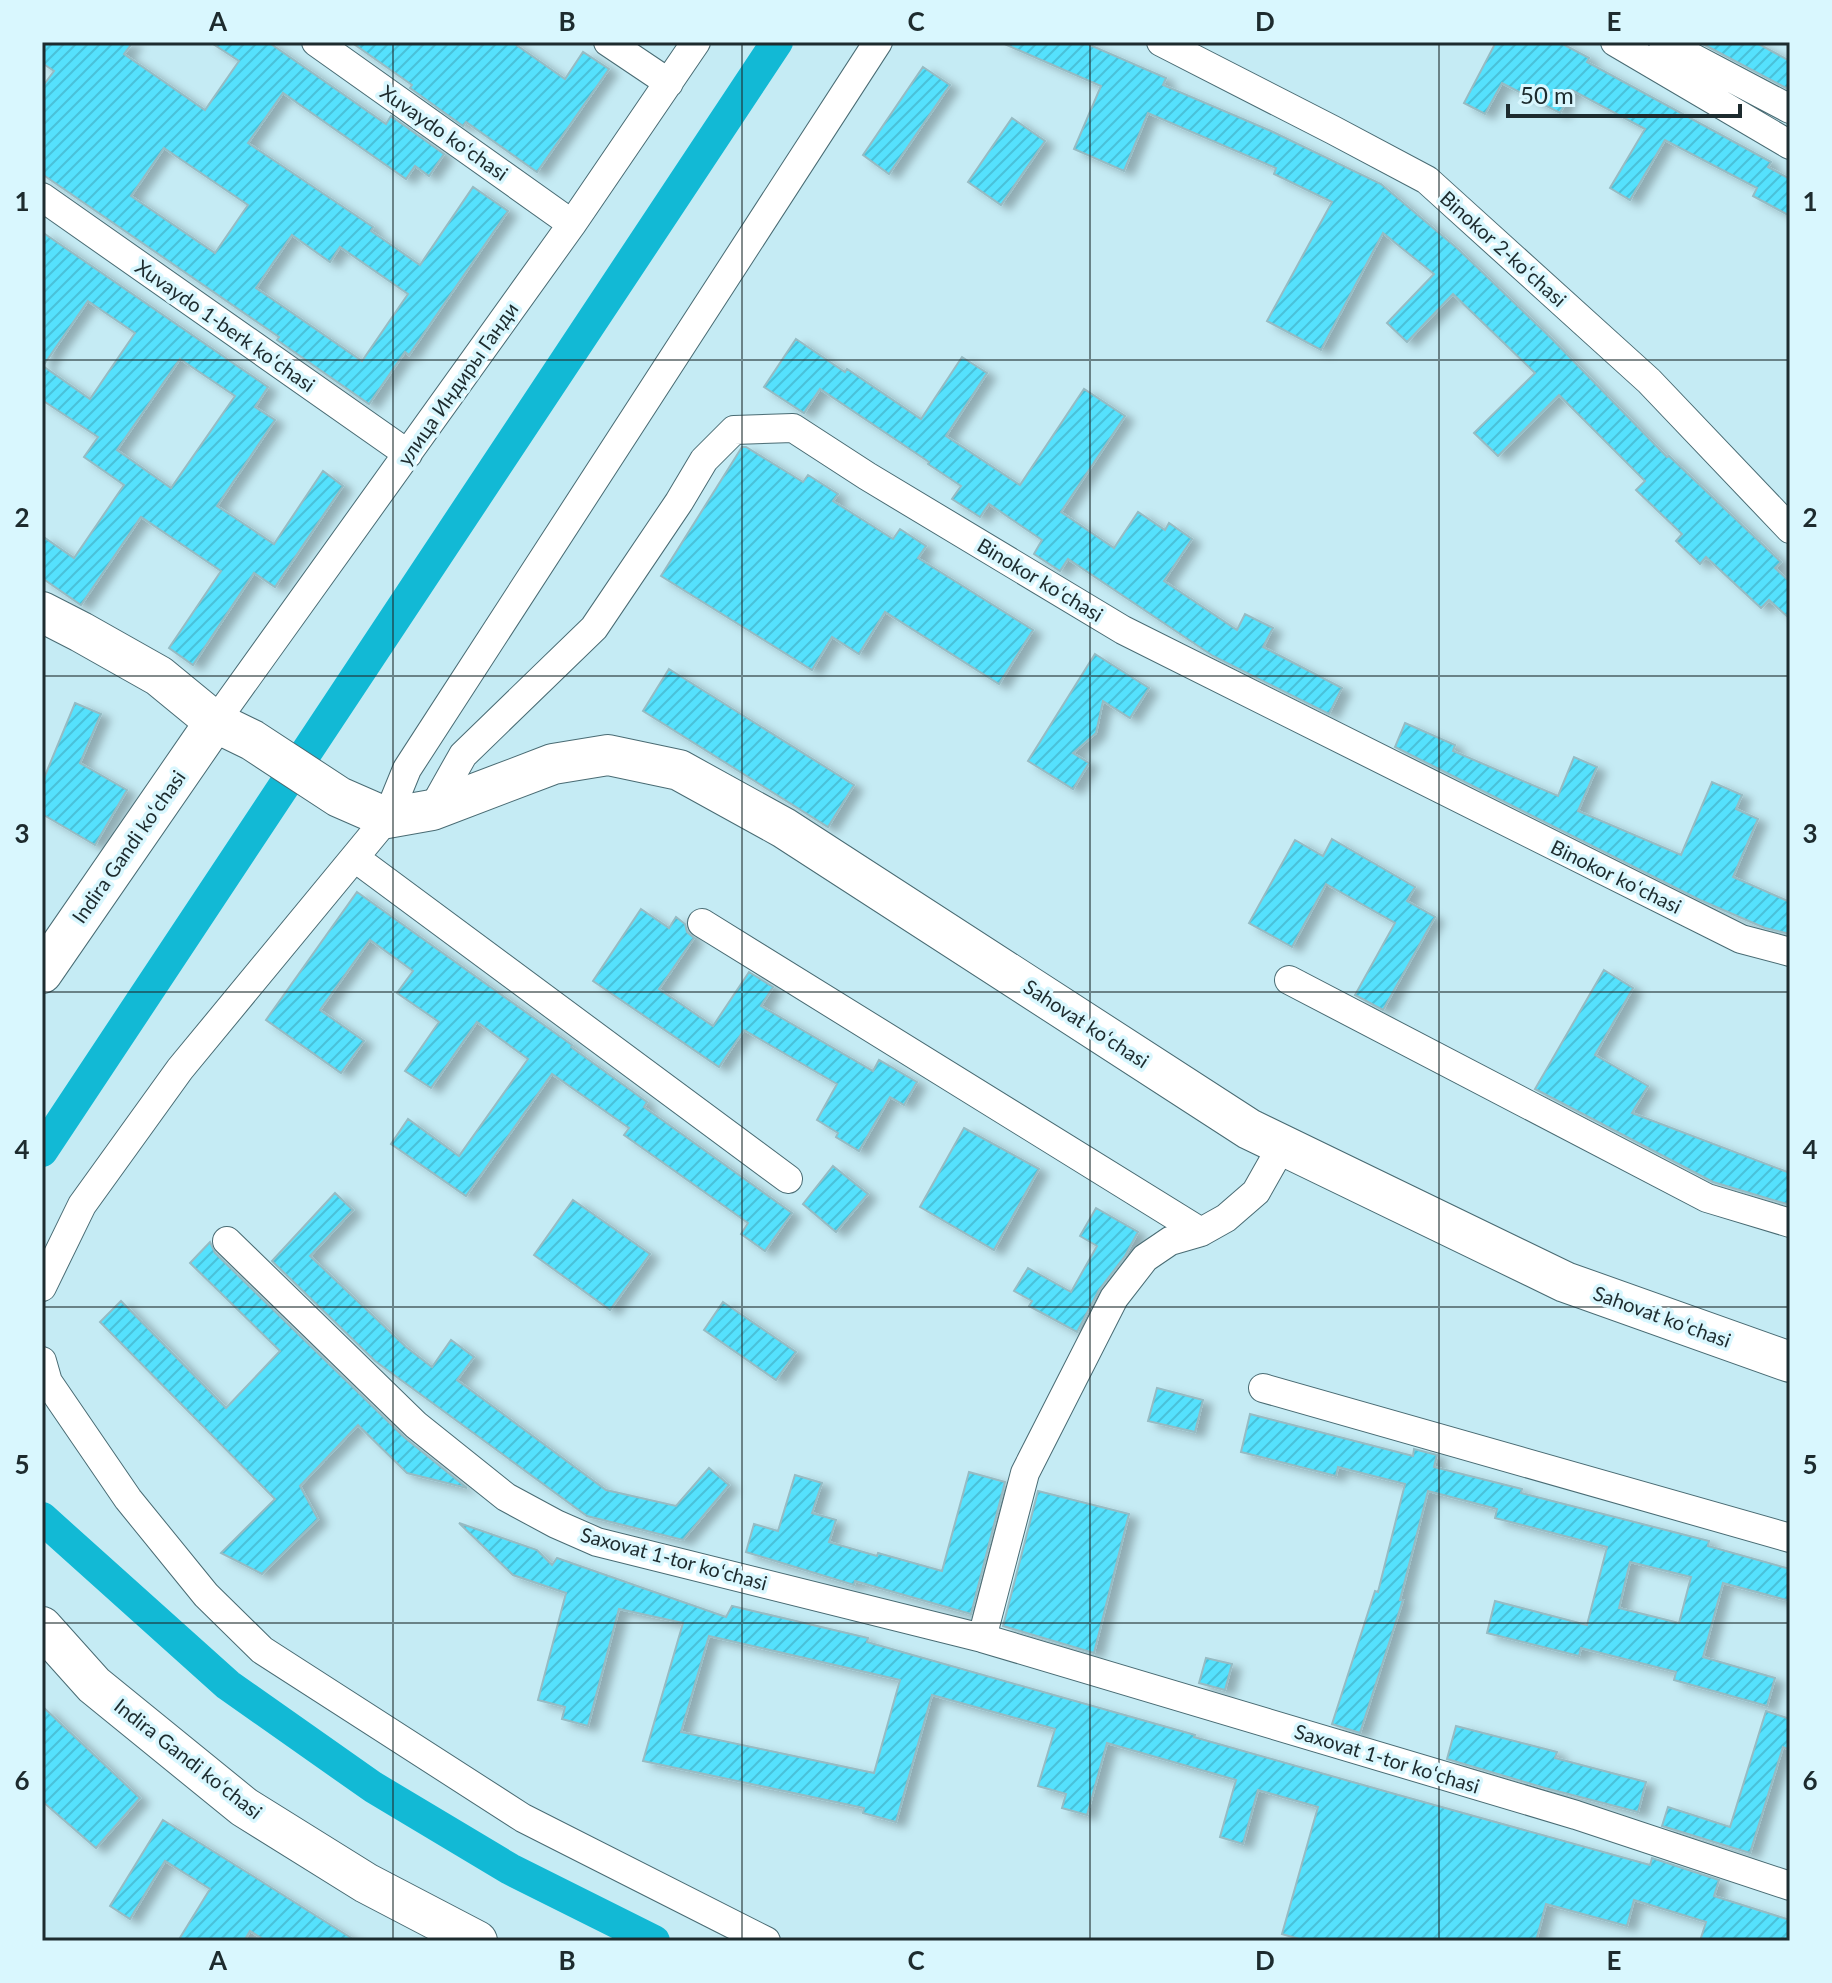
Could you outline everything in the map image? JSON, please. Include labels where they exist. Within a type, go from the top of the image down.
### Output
[{"type":"street","name":"Xuvaydo koʻchasi","points":[[316,42],[572,224]]},
{"type":"street","points":[[608,42],[669,83]]},
{"type":"street","name":"улица Индиры Ганди","points":[[215,722],[572,224],[696,42]]},
{"type":"street","points":[[42,1287],[82,1205],[180,1069],[387,818],[407,769],[878,42]]},
{"type":"street","name":"Binokor 2-koʻchasi","points":[[1161,42],[1427,180],[1649,381],[1790,529]]},
{"type":"street","points":[[1663,42],[1790,109]]},
{"type":"street","points":[[1619,43],[1790,145]]},
{"type":"street","name":"Xuvaydo 1-berk koʻchasi","points":[[42,197],[408,454]]},
{"type":"street","name":"Binokor koʻchasi","points":[[432,810],[463,755],[594,628],[704,460],[734,430],[793,428],[1123,630],[1741,939],[1790,952]]},
{"type":"street","points":[[42,612],[159,676],[215,722],[252,740],[339,797],[387,818]]},
{"type":"street","name":"Indira Gandi koʻchasi","points":[[42,973],[215,722]]},
{"type":"street","name":"Sahovat koʻchasi","points":[[387,818],[432,810],[553,764],[608,755],[679,770],[784,828],[1236,1121],[1282,1146],[1565,1282],[1790,1362]]},
{"type":"street","points":[[355,858],[788,1179]]},
{"type":"street","points":[[702,923],[1201,1232]]},
{"type":"street","points":[[1289,980],[1707,1198],[1790,1223]]},
{"type":"street","points":[[982,1638],[1025,1473],[1114,1298],[1145,1258],[1170,1241],[1201,1232],[1226,1218],[1256,1192],[1282,1146]]},
{"type":"street","name":"Saxovat 1-tor koʻchasi","points":[[227,1241],[416,1425],[506,1497],[597,1542],[982,1638],[1576,1815],[1790,1886]]},
{"type":"street","points":[[42,1361],[48,1382],[128,1499],[206,1595],[262,1650],[523,1818],[766,1941]]},
{"type":"street","points":[[1263,1388],[1790,1538]]},
{"type":"street","name":"Indira Gandi koʻchasi","points":[[42,1627],[94,1685],[244,1807],[366,1883],[477,1941]]},
{"type":"building","points":[[42,42],[133,42],[124,54],[205,110],[239,61],[210,42],[268,42],[386,124],[391,116],[444,154],[429,176],[415,166],[406,179],[283,93],[248,143],[373,227],[371,231],[420,265],[473,187],[508,211],[409,355],[405,352],[369,404],[277,340],[279,337],[42,174],[42,87],[54,71],[42,63]],"holes":[[[164,148],[248,205],[215,253],[131,196]],[[292,235],[330,262],[340,247],[408,294],[362,361],[256,288]]]},
{"type":"building","points":[[351,42],[512,42],[565,79],[583,52],[609,69],[537,172],[466,122],[463,126]]},
{"type":"building","points":[[1000,42],[1083,42],[1166,78],[1163,85],[1271,131],[1381,184],[1458,249],[1551,338],[1667,457],[1781,562],[1775,568],[1790,582],[1790,619],[1769,600],[1761,608],[1706,557],[1700,564],[1676,541],[1682,534],[1636,490],[1645,481],[1559,395],[1498,456],[1474,433],[1535,373],[1453,294],[1407,342],[1387,323],[1434,274],[1383,233],[1321,350],[1267,321],[1332,202],[1274,174],[1276,168],[1148,113],[1124,171],[1074,149],[1101,86]]},
{"type":"building","points":[[1496,42],[1559,42],[1589,58],[1587,62],[1771,162],[1768,167],[1790,179],[1790,216],[1753,196],[1757,188],[1665,140],[1630,200],[1610,188],[1645,129],[1572,90],[1560,113],[1502,83],[1485,114],[1464,103]]},
{"type":"building","points":[[1699,42],[1755,42],[1790,61],[1790,90]]},
{"type":"building","points":[[923,67],[950,85],[889,174],[863,155]]},
{"type":"building","points":[[1012,118],[1045,141],[1001,205],[968,182]]},
{"type":"building","points":[[42,232],[268,387],[255,407],[275,420],[217,506],[274,544],[323,471],[343,486],[275,587],[254,573],[193,665],[169,648],[221,571],[141,517],[81,605],[42,578],[42,536],[74,558],[124,485],[84,457],[98,437],[42,400]],"holes":[[[88,301],[135,333],[90,399],[43,366]],[[180,359],[235,396],[171,488],[117,450]]]},
{"type":"building","points":[[796,339],[921,419],[962,357],[987,373],[946,436],[1020,485],[1084,389],[1125,416],[1061,512],[1114,548],[1138,512],[1165,530],[1169,523],[1192,539],[1164,581],[1237,630],[1245,614],[1273,628],[1263,647],[1342,688],[1329,714],[1213,656],[1068,559],[1060,571],[1034,554],[1042,540],[989,504],[980,517],[952,499],[961,486],[820,389],[804,413],[764,387]]},
{"type":"building","points":[[742,447],[803,482],[808,475],[838,494],[833,501],[893,539],[900,529],[926,546],[918,558],[1033,630],[999,684],[885,612],[859,654],[832,637],[812,670],[661,576]]},
{"type":"building","points":[[1095,654],[1149,688],[1130,718],[1103,701],[1096,733],[1073,753],[1089,763],[1073,789],[1028,761]]},
{"type":"building","points":[[669,669],[854,785],[828,827],[643,711]]},
{"type":"building","points":[[75,703],[101,714],[80,763],[127,790],[95,845],[42,814],[42,783]]},
{"type":"building","points":[[1405,723],[1455,745],[1453,751],[1558,796],[1574,757],[1597,767],[1578,811],[1681,855],[1712,782],[1742,795],[1736,809],[1758,819],[1733,877],[1790,902],[1790,934],[1765,928],[1700,900],[1395,747]]},
{"type":"building","points":[[1332,839],[1415,887],[1407,901],[1435,917],[1383,1010],[1355,995],[1395,923],[1326,884],[1292,947],[1249,923],[1295,840],[1323,856]]},
{"type":"building","points":[[357,892],[572,1045],[647,1102],[644,1107],[792,1213],[765,1251],[741,1234],[748,1223],[624,1135],[629,1128],[552,1074],[466,1196],[391,1144],[408,1119],[459,1156],[528,1059],[477,1022],[431,1088],[405,1071],[439,1022],[397,993],[413,971],[370,940],[320,1010],[364,1041],[341,1073],[266,1020]]},
{"type":"building","points":[[641,909],[669,928],[676,917],[694,938],[659,989],[713,1026],[749,972],[773,987],[761,1006],[873,1071],[879,1060],[917,1082],[904,1105],[890,1097],[859,1151],[817,1120],[837,1084],[744,1030],[719,1067],[593,981]]},
{"type":"building","points":[[1604,970],[1633,988],[1595,1055],[1648,1086],[1632,1113],[1790,1173],[1790,1205],[1713,1182],[1535,1089]]},
{"type":"building","points":[[964,1128],[1039,1169],[994,1250],[920,1207]]},
{"type":"building","points":[[833,1166],[868,1194],[836,1232],[803,1204]]},
{"type":"building","points":[[335,1193],[353,1210],[310,1256],[406,1347],[432,1367],[451,1340],[474,1357],[457,1380],[606,1490],[676,1506],[709,1468],[729,1485],[683,1540],[587,1516],[375,1361],[272,1261]]},
{"type":"building","points":[[573,1200],[650,1254],[610,1310],[534,1255]]},
{"type":"building","points":[[1096,1208],[1138,1232],[1125,1256],[1099,1290],[1077,1332],[1029,1306],[1032,1301],[1014,1291],[1028,1268],[1071,1292],[1097,1246],[1080,1236]]},
{"type":"building","points":[[210,1242],[215,1253],[404,1437],[467,1488],[407,1473],[358,1425],[300,1486],[318,1519],[262,1574],[221,1553],[275,1499],[100,1322],[121,1301],[226,1408],[280,1351],[190,1263]]},
{"type":"building","points":[[723,1302],[796,1352],[776,1380],[704,1330]]},
{"type":"building","points":[[1157,1388],[1203,1400],[1195,1432],[1148,1421]]},
{"type":"building","points":[[1250,1414],[1413,1456],[1414,1449],[1437,1455],[1434,1467],[1522,1489],[1521,1493],[1709,1541],[1708,1546],[1790,1569],[1790,1601],[1723,1583],[1703,1657],[1775,1678],[1767,1706],[1674,1680],[1676,1672],[1581,1648],[1579,1656],[1487,1633],[1495,1601],[1587,1625],[1607,1547],[1495,1518],[1497,1509],[1428,1491],[1400,1600],[1403,1600],[1360,1733],[1332,1724],[1375,1591],[1378,1592],[1405,1484],[1338,1467],[1336,1476],[1241,1452]],"holes":[[[1630,1562],[1691,1577],[1679,1623],[1619,1608]]]},
{"type":"building","points":[[969,1472],[1005,1482],[971,1614],[855,1581],[854,1585],[746,1552],[754,1524],[778,1531],[795,1475],[822,1483],[812,1513],[836,1520],[829,1542],[942,1571]]},
{"type":"building","points":[[1038,1491],[1129,1514],[1094,1653],[1003,1626]]},
{"type":"building","points":[[459,1523],[537,1550],[552,1565],[557,1558],[726,1617],[732,1606],[868,1638],[867,1642],[1395,1794],[1650,1865],[1652,1858],[1719,1880],[1714,1896],[1790,1920],[1790,1941],[1700,1941],[1706,1922],[1634,1900],[1627,1926],[1546,1904],[1536,1941],[1306,1941],[1282,1934],[1318,1807],[1258,1790],[1243,1844],[1220,1837],[1236,1780],[1107,1743],[1087,1815],[1062,1808],[1066,1794],[1038,1786],[1055,1729],[932,1695],[896,1822],[863,1813],[864,1808],[643,1761],[683,1623],[619,1609],[588,1726],[562,1719],[565,1707],[538,1700],[566,1593],[513,1575]],"holes":[[[709,1636],[900,1680],[874,1773],[681,1732]]]},
{"type":"building","points":[[1206,1658],[1232,1664],[1225,1690],[1199,1683]]},
{"type":"building","points":[[42,1706],[140,1798],[96,1848],[42,1801]]},
{"type":"building","points":[[1766,1711],[1790,1719],[1790,1750],[1783,1747],[1750,1853],[1662,1826],[1668,1807],[1730,1827]]},
{"type":"building","points":[[1456,1726],[1557,1752],[1555,1758],[1646,1782],[1638,1812],[1447,1759]]},
{"type":"building","points":[[163,1820],[356,1941],[266,1941],[250,1931],[244,1941],[178,1941],[210,1889],[165,1861],[130,1919],[110,1906]]},
{"type":"waterway","points":[[42,1151],[777,42]]},
{"type":"waterway","points":[[42,1518],[228,1685],[373,1787],[510,1869],[654,1941]]}]
